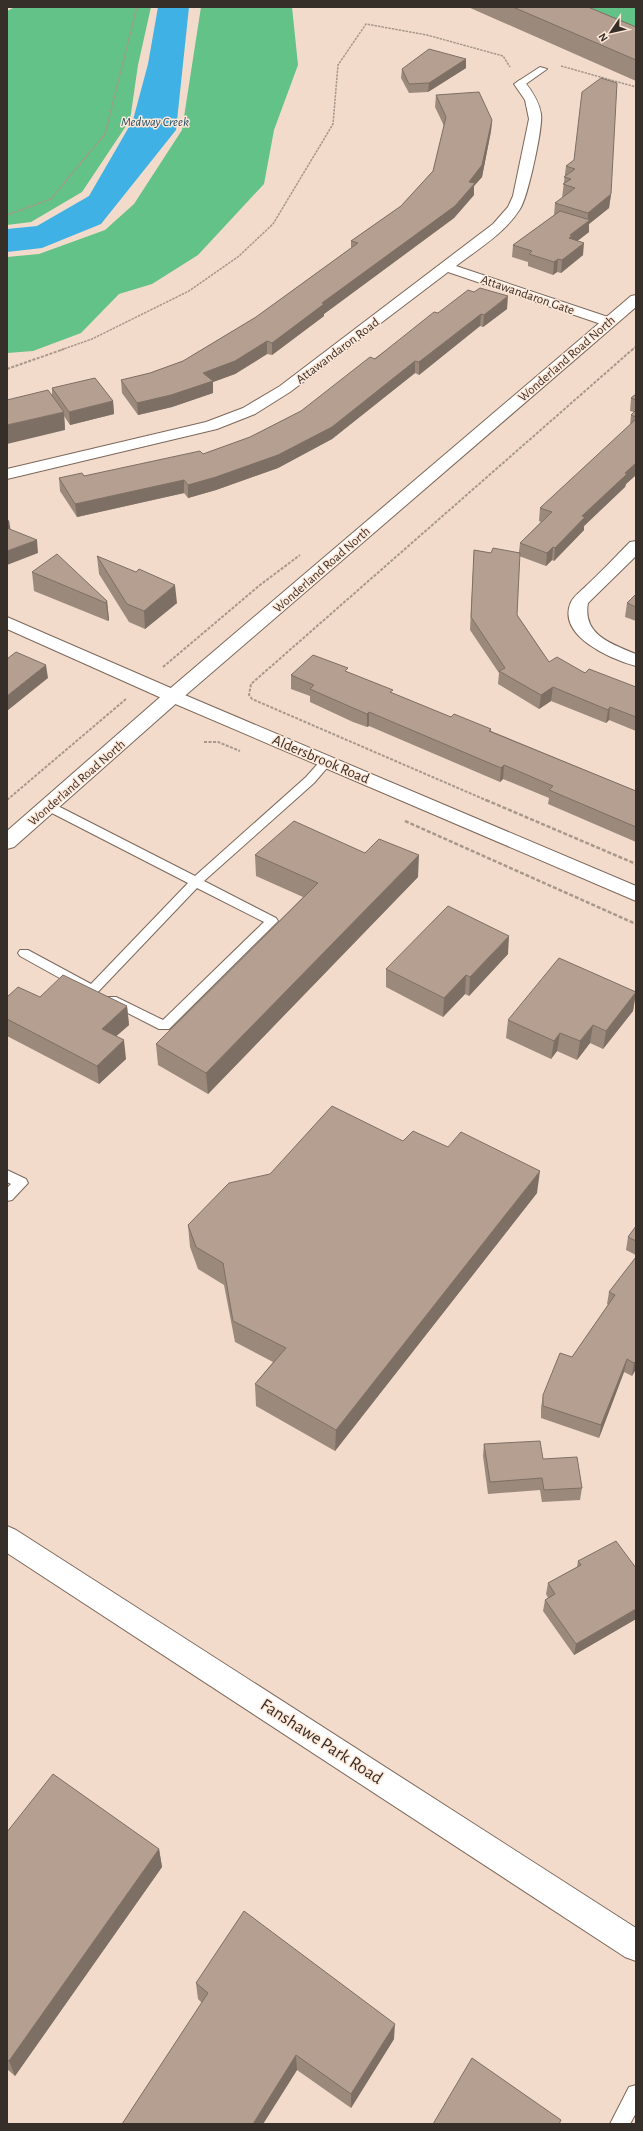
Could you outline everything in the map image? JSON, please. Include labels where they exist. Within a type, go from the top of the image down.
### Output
[{"type":"street","name":"Attawandaron Road","points":[[7,474],[204,428],[249,411],[285,389],[446,267],[498,227],[514,208],[520,196],[535,119],[532,99],[520,84]]},
{"type":"street","name":"Attawandaron Gate","points":[[446,267],[609,322]]},
{"type":"street","name":"Wonderland Road North","points":[[7,842],[174,696],[636,299]]},
{"type":"street","points":[[636,546],[580,602],[576,612],[579,624],[591,639],[604,647],[636,660]]},
{"type":"street","name":"Aldersbrook Road","points":[[7,622],[174,696],[636,894]]},
{"type":"street","name":"Fanshawe Park Road","points":[[7,1538],[636,1946]]},
{"type":"lane","points":[[520,84],[543,69]]},
{"type":"lane","points":[[92,991],[196,882],[327,762]]},
{"type":"lane","points":[[24,953],[92,991],[164,1026],[272,921],[48,806]]},
{"type":"lane","points":[[7,1176],[21,1182],[7,1196]]},
{"type":"lane","points":[[620,2124],[636,2094]]},
{"type":"path","points":[[7,215],[51,199],[105,134],[137,7]]},
{"type":"path","points":[[7,369],[92,339],[189,291],[239,256],[273,224],[332,124],[338,65],[366,24],[427,35],[503,56],[510,67]]},
{"type":"path","points":[[559,66],[636,87]]},
{"type":"path","points":[[636,346],[251,684],[249,695],[252,699],[636,864]]},
{"type":"path","points":[[204,742],[218,742],[247,754]]},
{"type":"path","points":[[403,821],[636,924]]},
{"type":"green space","points":[[15,7],[151,7],[138,65],[130,120],[82,192],[31,222],[7,225],[7,11]]},
{"type":"green space","points":[[201,7],[292,7],[298,65],[274,130],[264,184],[198,255],[152,284],[119,294],[81,333],[33,351],[7,353],[7,257],[39,254],[105,230],[134,204],[182,130]]},
{"type":"green space","points":[[570,7],[636,7],[636,48]]},
{"type":"water","name":"Medway Creek","points":[[158,7],[189,7],[176,130],[101,224],[42,248],[7,252],[7,229],[37,226],[89,196],[133,120],[148,64]]},
{"type":"building","points":[[513,7],[588,7],[636,27],[636,60]]},
{"type":"building","points":[[429,49],[466,59],[429,83],[409,84],[402,69]]},
{"type":"building","points":[[601,78],[617,83],[611,194],[588,213],[555,203],[575,188],[563,184],[571,179],[564,177],[575,169],[566,166],[574,160],[582,92]]},
{"type":"building","points":[[479,92],[492,120],[482,165],[469,182],[475,183],[455,206],[322,303],[324,304],[272,343],[267,341],[235,361],[203,373],[213,381],[171,395],[137,403],[121,380],[150,373],[183,361],[256,317],[358,243],[351,241],[401,206],[433,171],[446,117],[436,95]]},
{"type":"building","points":[[560,211],[590,220],[570,235],[572,236],[569,238],[584,243],[562,260],[558,259],[554,262],[529,254],[532,251],[513,245]]},
{"type":"building","points":[[480,288],[508,296],[484,315],[481,314],[419,362],[415,361],[332,427],[278,455],[216,477],[188,485],[184,480],[75,504],[59,478],[82,473],[84,476],[200,451],[203,454],[250,437],[301,411],[370,357],[375,359],[434,312],[438,313],[468,290],[474,292]]},
{"type":"building","points":[[95,378],[113,401],[69,412],[52,388]]},
{"type":"building","points":[[48,390],[64,412],[7,425],[7,400]]},
{"type":"building","points":[[636,394],[636,400],[631,398]]},
{"type":"building","points":[[636,410],[636,417],[631,415]]},
{"type":"building","points":[[636,419],[636,463],[625,473],[627,474],[582,516],[585,517],[555,548],[553,547],[547,553],[520,543],[552,512],[540,508]]},
{"type":"building","points":[[7,528],[37,540],[7,551]]},
{"type":"building","points":[[493,548],[520,553],[517,615],[549,662],[557,657],[585,673],[589,669],[636,687],[636,717],[610,707],[608,710],[553,687],[541,695],[499,671],[505,668],[471,617],[474,550],[491,553]]},
{"type":"building","points":[[57,554],[107,601],[106,603],[32,572]]},
{"type":"building","points":[[97,556],[136,572],[139,569],[175,585],[144,611],[127,604]]},
{"type":"building","points":[[636,594],[636,607],[627,603]]},
{"type":"building","points":[[16,652],[46,665],[7,696],[7,659]]},
{"type":"building","points":[[313,655],[348,668],[345,671],[393,690],[390,692],[451,717],[454,714],[491,729],[489,731],[636,791],[636,827],[549,790],[553,786],[504,765],[501,768],[369,712],[367,714],[310,689],[314,685],[291,675]]},
{"type":"building","points":[[294,821],[365,853],[379,839],[419,855],[206,1073],[156,1044],[318,883],[255,855]]},
{"type":"building","points":[[448,906],[509,936],[470,977],[466,975],[444,998],[386,969]]},
{"type":"building","points":[[559,958],[636,992],[606,1031],[593,1025],[580,1041],[560,1033],[554,1041],[508,1020]]},
{"type":"building","points":[[63,975],[127,1006],[102,1029],[124,1040],[97,1066],[7,1019],[7,997],[18,987],[40,997]]},
{"type":"building","points":[[332,1106],[403,1141],[413,1131],[448,1147],[461,1132],[540,1171],[336,1430],[255,1384],[286,1348],[233,1321],[223,1263],[196,1247],[188,1225],[229,1183],[270,1174]]},
{"type":"building","points":[[636,1226],[636,1241],[628,1237]]},
{"type":"building","points":[[636,1257],[636,1361],[634,1363],[627,1359],[601,1425],[543,1406],[543,1395],[560,1353],[572,1357],[615,1295],[609,1292]]},
{"type":"building","points":[[540,1441],[543,1459],[577,1457],[582,1488],[544,1490],[542,1478],[490,1482],[484,1444]]},
{"type":"building","points":[[616,1541],[636,1568],[636,1609],[576,1644],[545,1600],[555,1594],[548,1583],[581,1565],[578,1561]]},
{"type":"building","points":[[53,1774],[159,1849],[9,2061],[7,2059],[7,1832]]},
{"type":"building","points":[[244,1911],[395,2024],[351,2094],[296,2055],[253,2124],[122,2124],[208,1993],[196,1983]]},
{"type":"building","points":[[472,2058],[561,2120],[559,2124],[433,2124]]}]
